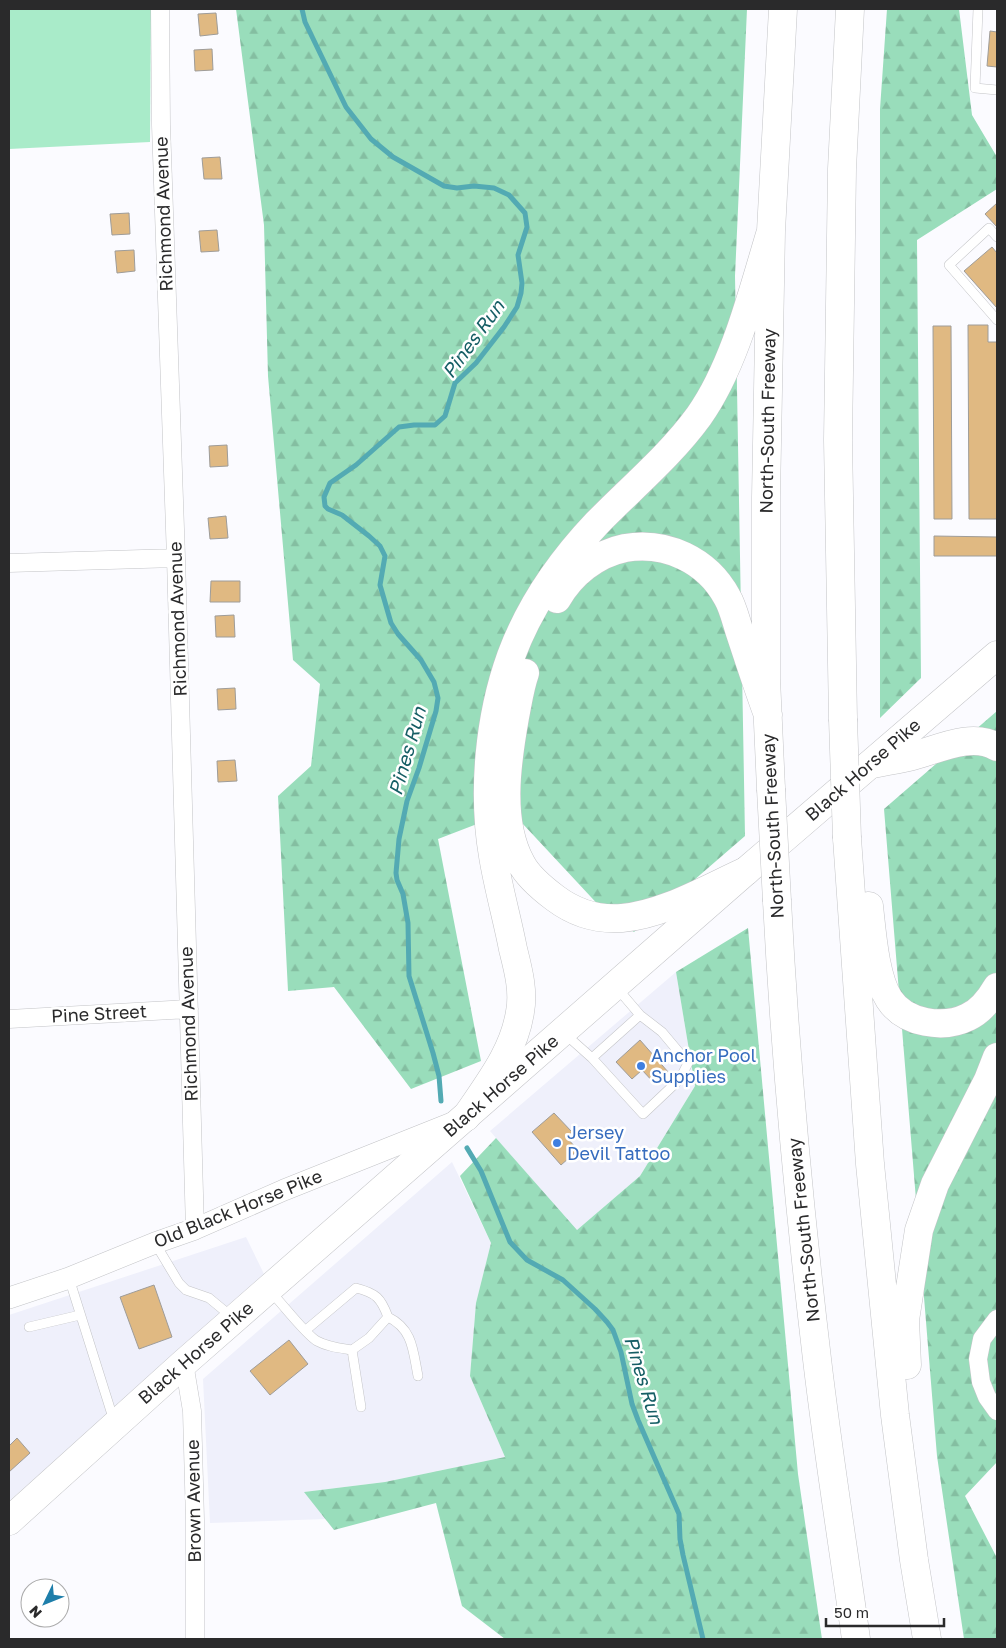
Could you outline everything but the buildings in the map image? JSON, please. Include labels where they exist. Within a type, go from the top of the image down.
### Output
[{"type":"main road","name":"North-South Freeway","points":[[783,9],[771,231],[766,497],[766,680],[781,966],[801,1208],[818,1360],[856,1639]]},
{"type":"main road","points":[[850,9],[842,169],[838,440],[843,719],[849,850],[870,1164],[895,1415],[914,1560],[927,1639]]},
{"type":"main road","points":[[466,1117],[501,1064],[514,1040],[521,1011],[520,976],[492,856],[487,798],[490,756],[497,706],[511,657],[529,613],[558,567],[596,524],[678,443],[700,415],[720,382],[747,309],[771,231]]},
{"type":"main road","points":[[746,871],[657,911],[622,918],[593,917],[567,907],[540,887],[521,863],[511,836],[506,799],[509,748],[521,684],[539,633],[560,595],[585,566],[621,549],[639,546],[660,547],[680,554],[711,574],[728,598],[768,716]]},
{"type":"main road","name":"Black Horse Pike","points":[[9,1520],[234,1319],[746,871],[997,655]]},
{"type":"main road","points":[[870,764],[911,757],[944,745],[971,741],[993,744],[997,747]]},
{"type":"main road","points":[[849,850],[868,900],[876,958],[882,982],[889,1000],[901,1012],[914,1019],[933,1024],[954,1022],[969,1017],[988,1002],[997,987]]},
{"type":"main road","points":[[895,1415],[907,1369],[905,1320],[919,1230],[935,1184],[988,1080],[997,1057]]},
{"type":"street","name":"Richmond Avenue","points":[[160,9],[161,125],[176,558],[195,1229]]},
{"type":"street","points":[[9,563],[176,558]]},
{"type":"street","name":"Pine Street","points":[[9,1019],[189,1010]]},
{"type":"street","name":"Old Black Horse Pike","points":[[9,1298],[69,1278],[195,1229],[284,1190],[466,1117]]},
{"type":"street","points":[[997,1319],[982,1339],[978,1359],[981,1382],[987,1398],[997,1412]]},
{"type":"street","name":"Brown Avenue","points":[[184,1363],[192,1411],[195,1520],[195,1639]]},
{"type":"lane","points":[[978,9],[975,88],[997,90]]},
{"type":"lane","points":[[997,237],[989,228],[949,265],[997,320]]},
{"type":"lane","points":[[563,1032],[592,1058],[643,1114],[680,1079],[688,1063],[662,1032],[640,1015],[615,986]]},
{"type":"lane","points":[[592,1058],[640,1015]]},
{"type":"lane","points":[[155,1243],[179,1283],[186,1290],[209,1298],[234,1319]]},
{"type":"lane","points":[[69,1278],[115,1425]]},
{"type":"lane","points":[[306,1330],[356,1288],[372,1292],[383,1304],[388,1317],[399,1322],[411,1339],[418,1376]]},
{"type":"lane","points":[[269,1289],[315,1340],[335,1348],[352,1350],[369,1338],[388,1317]]},
{"type":"lane","points":[[29,1328],[80,1314]]},
{"type":"lane","points":[[352,1350],[361,1407]]},
{"type":"shaded area","points":[[676,972],[695,1086],[640,1176],[576,1231],[490,1131]]},
{"type":"shaded area","points":[[452,1162],[491,1243],[476,1303],[470,1376],[505,1457],[385,1482],[305,1492],[326,1519],[210,1523],[203,1379]]},
{"type":"shaded area","points":[[246,1237],[265,1276],[9,1501],[9,1315]]},
{"type":"green space","points":[[9,9],[151,9],[150,142],[9,149]]},
{"type":"green space","points":[[236,9],[747,9],[735,276],[745,836],[634,932],[604,911],[522,823],[477,824],[438,839],[481,1061],[411,1089],[334,987],[288,991],[278,796],[311,766],[320,684],[293,660],[268,376],[264,225]]},
{"type":"green space","points":[[887,9],[959,9],[972,115],[997,157],[997,189],[917,240],[921,678],[880,718],[880,109]]},
{"type":"green space","points":[[997,711],[997,1462],[965,1496],[997,1558],[997,1639],[964,1639],[937,1456],[884,809]]},
{"type":"green space","points":[[748,928],[798,1474],[822,1639],[505,1639],[462,1606],[436,1503],[334,1530],[304,1492],[385,1482],[505,1457],[470,1376],[476,1303],[491,1243],[460,1176],[496,1138],[577,1230],[640,1176],[695,1086],[676,972]]},
{"type":"waterway","name":"Pines Run","points":[[302,9],[305,22],[346,107],[371,139],[393,157],[444,186],[494,188],[509,195],[525,213],[527,227],[518,255],[522,283],[517,307],[476,363],[455,383],[445,416],[435,425],[399,427],[356,465],[330,483],[324,497],[325,506],[328,509],[342,515],[380,546],[385,556],[380,585],[391,623],[421,660],[434,682],[438,698],[419,768],[407,801],[399,839],[396,873],[403,894],[408,923],[409,976],[439,1076],[441,1101]]},
{"type":"waterway","name":"Pines Run","points":[[467,1148],[481,1171],[510,1242],[527,1260],[563,1280],[595,1309],[613,1330],[621,1352],[632,1404],[679,1514],[683,1555],[703,1639]]},
{"type":"place","name":"Anchor Pool Supplies","points":[[641,1066]]},
{"type":"place","name":"Jersey Devil Tattoo","points":[[557,1143]]}]
